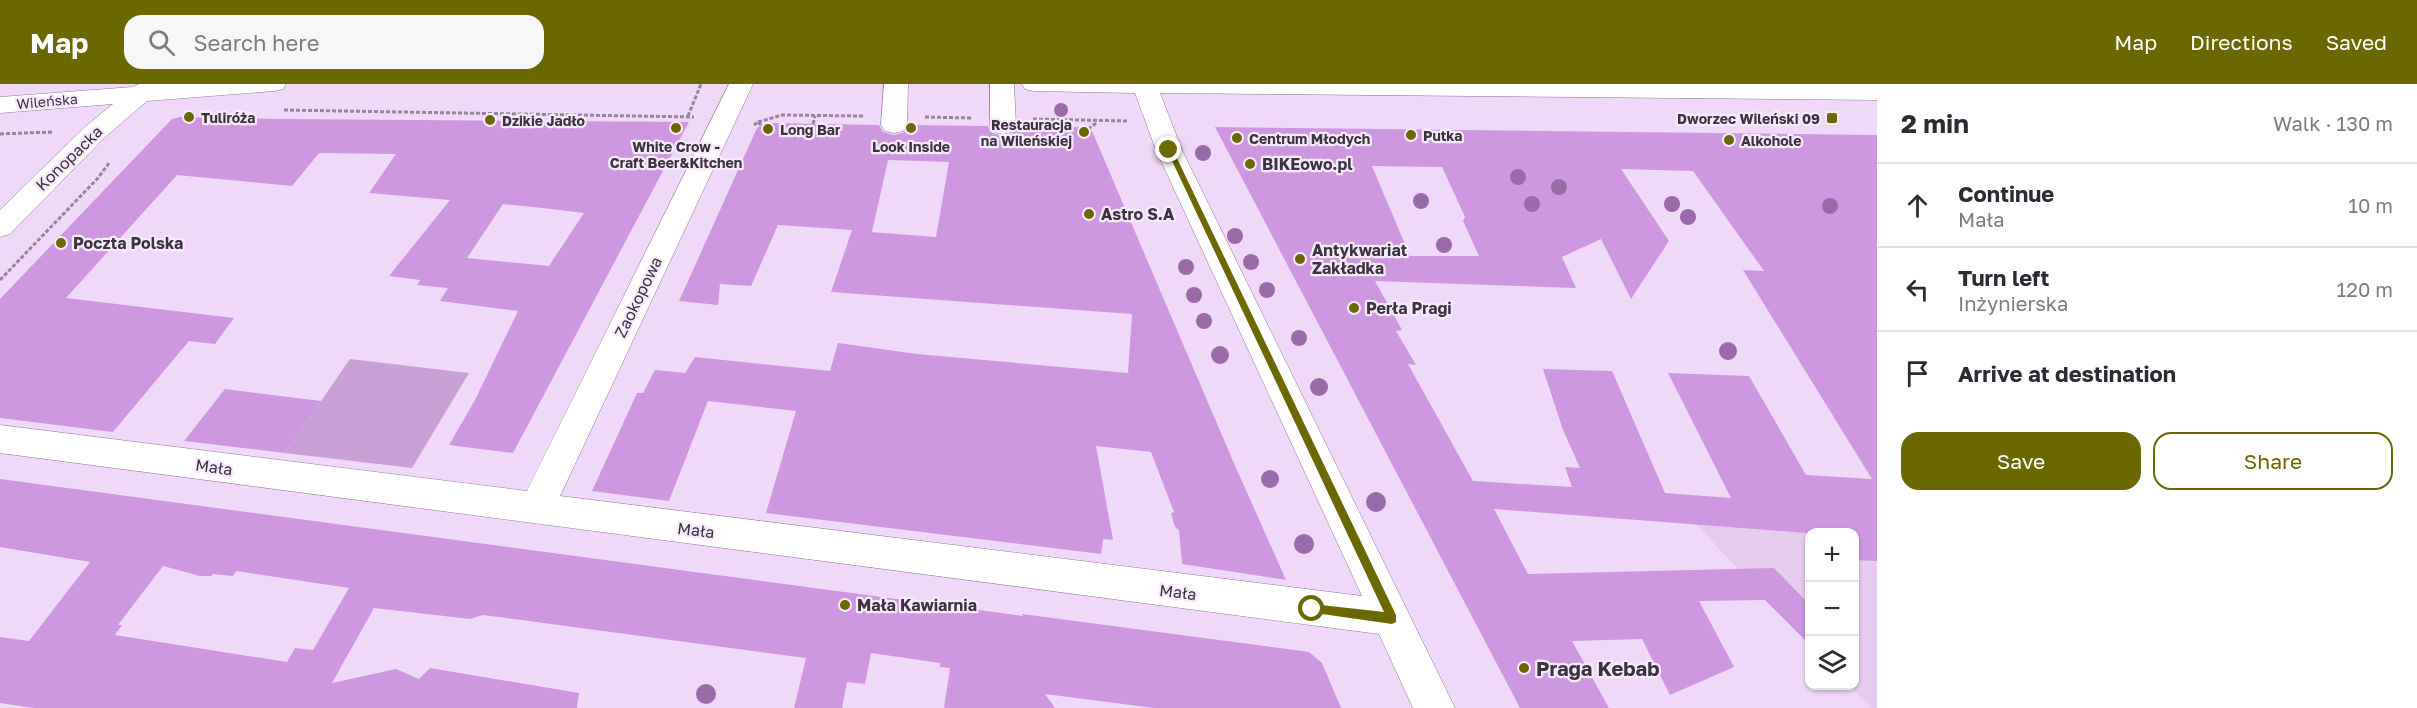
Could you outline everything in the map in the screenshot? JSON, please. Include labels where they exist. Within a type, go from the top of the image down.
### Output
[{"type":"street","name":"Wileńska","points":[[0,105],[146,88],[274,84]]},
{"type":"street","name":"Zaokopowa","points":[[536,509],[737,123],[741,84]]},
{"type":"street","points":[[894,121],[896,84]]},
{"type":"street","points":[[1002,84],[1003,122]]},
{"type":"street","points":[[1034,84],[1877,92]]},
{"type":"street","points":[[1144,85],[1169,150],[1434,708]]},
{"type":"street","name":"Konopacka","points":[[0,227],[95,132],[146,88]]},
{"type":"street","name":"Mała","points":[[0,439],[1392,618]]},
{"type":"path","points":[[688,116],[700,84]]},
{"type":"path","points":[[283,110],[688,116],[760,124],[782,115],[894,121],[1094,120],[1130,122]]},
{"type":"path","points":[[813,124],[814,116]]},
{"type":"path","points":[[1088,129],[1095,124],[1094,120]]},
{"type":"path","points":[[737,123],[760,124]]},
{"type":"path","points":[[0,280],[98,178],[110,161]]},
{"type":"shaded area","points":[[350,359],[469,373],[412,468],[285,453]]},
{"type":"shaded area","points":[[1668,494],[1877,508],[1877,708],[1871,708],[1853,690],[1859,690],[1859,528],[1805,528],[1805,641]]},
{"type":"building","points":[[180,117],[689,122],[513,453],[449,445],[475,400],[518,311],[440,301],[448,288],[417,285],[420,280],[389,276],[450,200],[369,193],[396,154],[319,153],[292,186],[177,175],[66,298],[234,318],[215,344],[189,341],[113,432],[0,418],[0,299],[172,119]],"holes":[[[503,204],[584,213],[549,266],[467,258]]]},
{"type":"building","points":[[766,123],[879,125],[883,132],[894,135],[903,133],[909,125],[988,126],[992,133],[1003,136],[1012,134],[1018,126],[1082,127],[1092,131],[1286,580],[1182,564],[1179,530],[1175,527],[1171,513],[1174,512],[1151,452],[1096,446],[1113,540],[1103,539],[1101,554],[766,513],[796,411],[708,401],[669,501],[592,491],[637,393],[643,393],[655,370],[685,373],[695,357],[830,371],[838,343],[917,354],[1128,373],[1132,314],[831,292],[852,230],[778,225],[751,286],[720,284],[718,305],[679,301],[757,128]],"holes":[[[888,160],[949,162],[936,237],[870,232],[872,232]]]},
{"type":"building","points":[[1215,127],[1877,135],[1877,561],[1859,560],[1859,528],[1805,528],[1805,533],[1494,509],[1528,574],[1774,568],[1805,600],[1805,640],[1765,600],[1699,601],[1734,667],[1670,695],[1642,639],[1572,641],[1609,708],[1520,708]],"holes":[[[1372,166],[1442,167],[1465,217],[1463,221],[1479,256],[1410,256]],[[1621,169],[1693,171],[1764,271],[1743,270],[1872,479],[1806,475],[1749,376],[1668,373],[1731,498],[1665,493],[1612,371],[1543,369],[1563,430],[1580,468],[1565,467],[1572,487],[1473,481],[1408,364],[1416,365],[1396,331],[1402,330],[1375,281],[1576,288],[1562,257],[1601,239],[1631,299],[1669,241]]]},
{"type":"building","points":[[225,389],[321,401],[285,453],[184,441]]},
{"type":"building","points":[[0,479],[1309,652],[1322,663],[1341,708],[1154,708],[1045,694],[1055,708],[944,708],[950,668],[940,667],[940,663],[871,653],[865,684],[847,682],[842,708],[794,708],[806,658],[483,615],[470,619],[374,608],[332,683],[396,669],[419,679],[430,668],[579,693],[577,708],[34,708],[0,703],[0,637],[29,641],[90,562],[0,547]],"holes":[[[163,566],[200,576],[213,574],[233,576],[236,571],[349,588],[313,650],[295,648],[287,662],[115,635],[122,625],[118,625]]]},
{"type":"place","name":"Tuliróża","points":[[189,117]]},
{"type":"place","name":"Dworzec Wileński 09","points":[[1832,118]]},
{"type":"place","name":"Dzikie Jadło","points":[[490,120]]},
{"type":"place","name":"White Crow - Craft Beer&Kitchen","points":[[676,128]]},
{"type":"place","name":"Look Inside","points":[[911,128]]},
{"type":"place","name":"Long Bar","points":[[768,129]]},
{"type":"place","name":"Restauracja na Wileńskiej","points":[[1084,132]]},
{"type":"place","name":"Putka","points":[[1411,135]]},
{"type":"place","name":"Centrum Młodych","points":[[1237,138]]},
{"type":"place","name":"Alkohole","points":[[1729,140]]},
{"type":"place","name":"BIKEowo.pl","points":[[1250,164]]},
{"type":"place","name":"Astro S.A","points":[[1089,214]]},
{"type":"place","name":"Poczta Polska","points":[[61,243]]},
{"type":"place","name":"Antykwariat Zakładka","points":[[1300,259]]},
{"type":"place","name":"Perła Pragi","points":[[1354,308]]},
{"type":"place","name":"Mała Kawiarnia","points":[[845,605]]},
{"type":"place","name":"Praga Kebab","points":[[1524,668]]},
{"type":"route","points":[[1169,150],[1392,618],[1312,609]]}]
